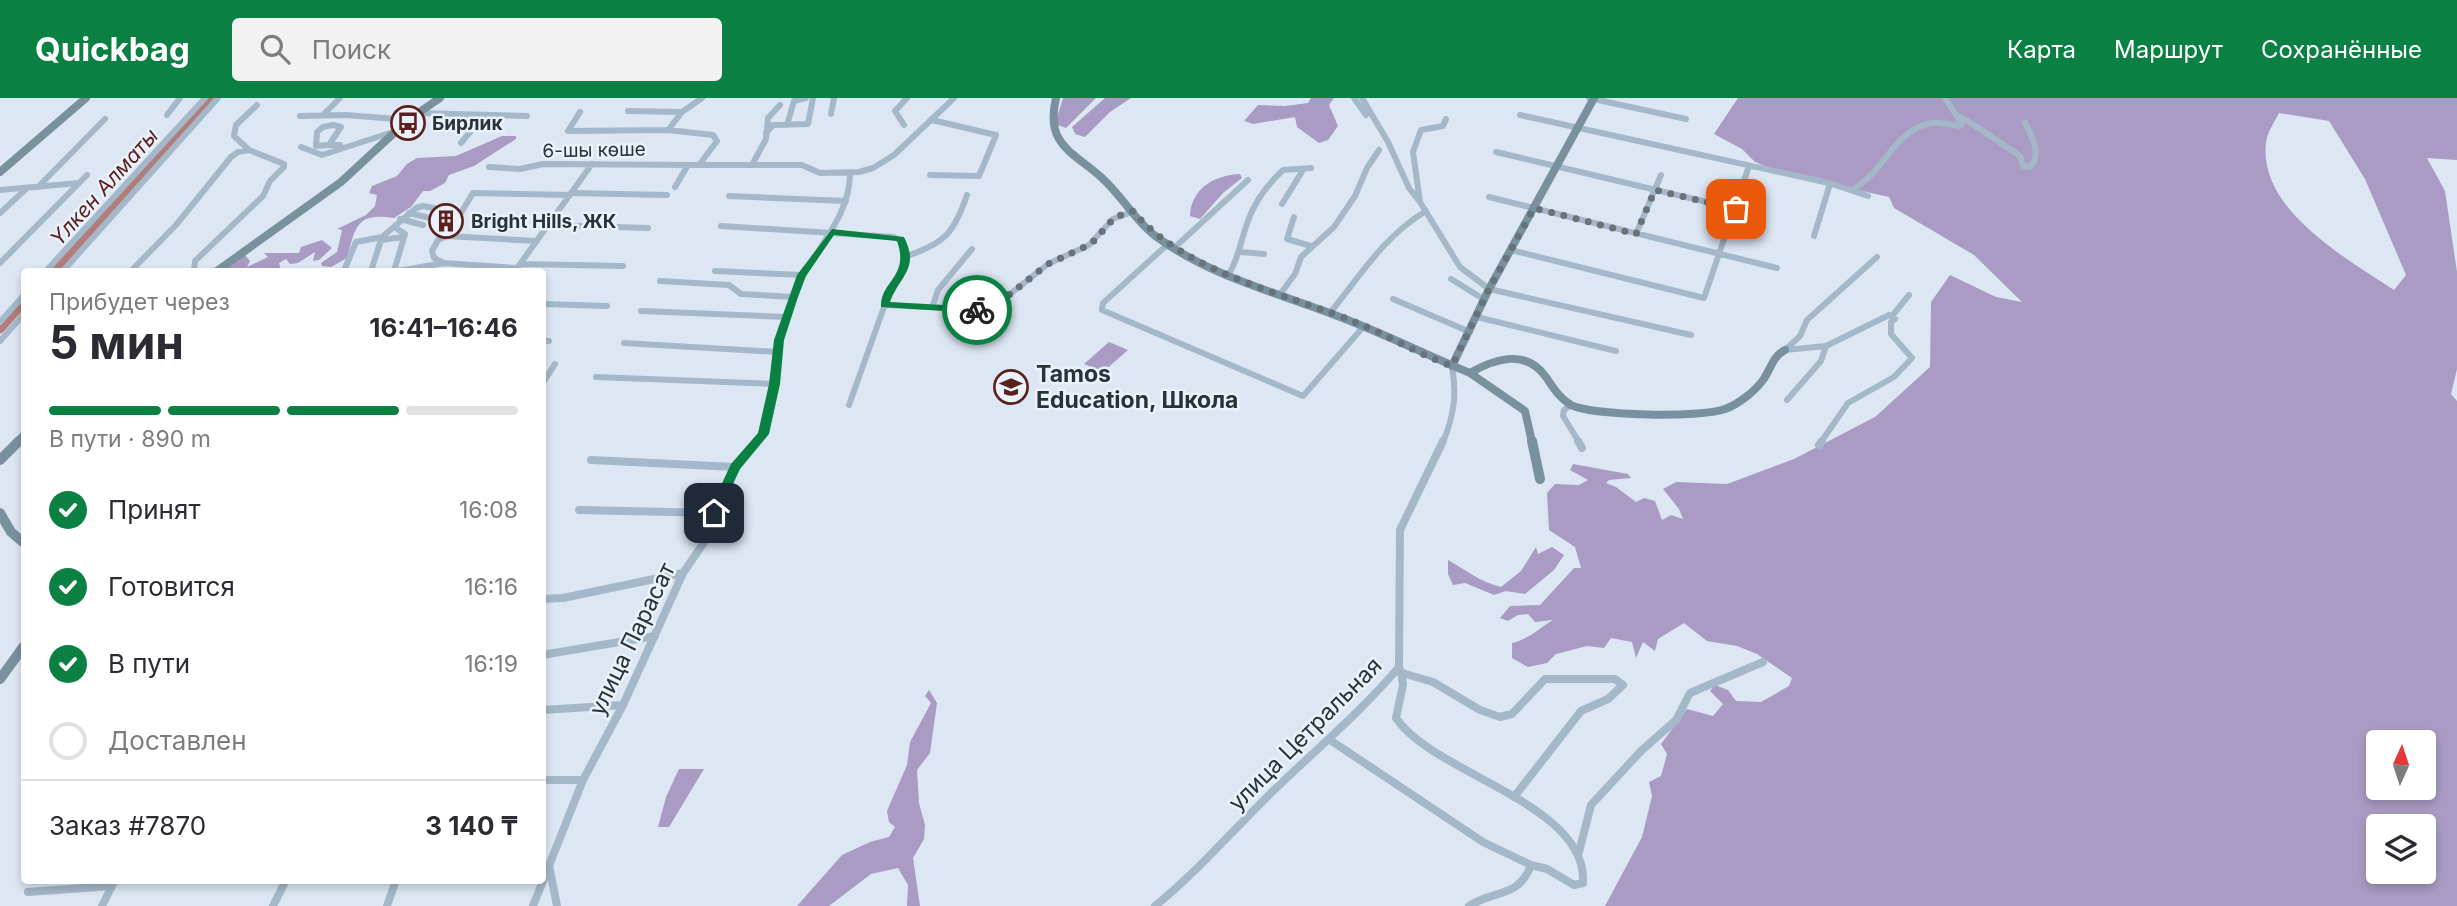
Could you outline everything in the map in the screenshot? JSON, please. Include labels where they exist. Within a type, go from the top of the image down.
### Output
[{"type":"street","points":[[0,172],[86,98]]},
{"type":"street","points":[[167,115],[180,98]]},
{"type":"street","points":[[49,268],[205,98]]},
{"type":"street","points":[[66,268],[218,98]]},
{"type":"street","points":[[324,114],[340,98]]},
{"type":"street","points":[[221,268],[341,182],[408,120],[440,98]]},
{"type":"street","points":[[668,130],[682,112],[702,98]]},
{"type":"street","points":[[787,125],[794,101],[806,98]]},
{"type":"street","points":[[766,133],[771,125],[808,124],[813,98]]},
{"type":"street","points":[[831,114],[834,98]]},
{"type":"street","points":[[904,125],[895,109],[907,98]]},
{"type":"street","points":[[850,173],[873,168],[888,159],[954,98]]},
{"type":"street","points":[[1056,98],[1050,121],[1052,132],[1059,142],[1104,180],[1157,237],[1229,274],[1364,326],[1470,373],[1523,408],[1540,479]]},
{"type":"street","points":[[1354,98],[1369,120],[1376,125]]},
{"type":"street","points":[[1362,98],[1390,145],[1401,177],[1426,211],[1452,259],[1489,289],[1691,335]]},
{"type":"street","points":[[1452,366],[1489,289],[1558,167],[1592,98],[1686,119]]},
{"type":"street","points":[[1853,190],[1870,181],[1908,131],[1938,122],[1960,126],[1962,124],[1945,98]]},
{"type":"street","points":[[195,268],[197,259],[263,196],[270,181],[284,167],[284,164],[249,150],[234,136],[233,131],[257,104]]},
{"type":"street","points":[[752,165],[764,142],[768,118],[780,105]]},
{"type":"street","points":[[628,111],[682,112]]},
{"type":"street","points":[[580,112],[568,131],[668,130],[713,135],[717,140],[699,165]]},
{"type":"street","points":[[417,113],[527,116]]},
{"type":"street","points":[[300,116],[324,114],[408,120]]},
{"type":"street","points":[[461,143],[484,115]]},
{"type":"street","points":[[1520,115],[1830,184],[1868,195]]},
{"type":"street","points":[[1956,116],[1964,116],[1978,130],[2020,156],[2023,166],[2030,167],[2034,163],[2036,146],[2025,122]]},
{"type":"street","points":[[38,187],[105,119]]},
{"type":"street","points":[[1420,202],[1413,152],[1421,130],[1443,126],[1446,119]]},
{"type":"street","points":[[930,175],[979,176],[994,134],[932,120]]},
{"type":"street","points":[[329,146],[341,127],[323,126],[315,135],[317,146],[329,146],[351,144]]},
{"type":"street","points":[[300,147],[322,155],[396,131]]},
{"type":"street","points":[[134,268],[176,225],[231,157],[238,152],[249,150]]},
{"type":"street","points":[[1281,293],[1295,274],[1301,257],[1334,227],[1355,196],[1367,168],[1379,150]]},
{"type":"street","points":[[1496,152],[1736,209]]},
{"type":"street","name":"6-шы көше","points":[[489,167],[516,169],[543,164],[803,165],[820,173],[850,173]]},
{"type":"street","points":[[517,268],[592,164]]},
{"type":"street","points":[[675,187],[688,165]]},
{"type":"street","points":[[1511,250],[1704,298],[1749,166]]},
{"type":"street","points":[[1229,274],[1241,252],[1246,226],[1257,202],[1283,170],[1303,170],[1311,167]]},
{"type":"street","points":[[1282,204],[1303,170]]},
{"type":"street","name":"улица Парасат","points":[[546,864],[583,780],[623,705],[683,573],[705,541],[714,513],[735,467],[763,434],[778,352],[793,297],[802,275],[832,232],[846,201],[850,173]]},
{"type":"street","points":[[0,263],[87,175]]},
{"type":"street","points":[[1636,234],[1661,175]]},
{"type":"street","points":[[1248,180],[1102,303],[1102,310],[1303,396],[1364,326]]},
{"type":"street","points":[[0,190],[79,183]]},
{"type":"street","points":[[1814,236],[1830,184]]},
{"type":"street","points":[[0,213],[27,188]]},
{"type":"street","points":[[447,236],[470,196],[476,193],[667,195]]},
{"type":"street","points":[[907,256],[936,247],[947,237],[959,220],[967,195]]},
{"type":"street","points":[[729,197],[846,201]]},
{"type":"street","points":[[1489,197],[1777,268]]},
{"type":"street","points":[[396,228],[394,224],[400,219],[423,206],[459,213]]},
{"type":"street","points":[[885,305],[990,310],[1048,264],[1091,244],[1115,217],[1133,211]]},
{"type":"street","points":[[1330,313],[1387,238],[1426,211]]},
{"type":"street","points":[[410,213],[430,218]]},
{"type":"street","points":[[1294,217],[1287,239],[1311,246]]},
{"type":"street","points":[[400,219],[423,225]]},
{"type":"street","points":[[548,225],[648,228]]},
{"type":"street","points":[[721,226],[901,239],[907,256],[901,276],[889,293],[849,405]]},
{"type":"street","points":[[396,228],[404,231],[397,268]]},
{"type":"street","points":[[345,268],[356,242],[382,237],[396,228]]},
{"type":"street","points":[[444,263],[434,258],[432,251],[438,240],[447,236],[537,241]]},
{"type":"street","points":[[372,268],[381,240],[403,237]]},
{"type":"street","points":[[932,308],[939,290],[972,249]]},
{"type":"street","points":[[1241,252],[1264,254]]},
{"type":"street","points":[[1470,373],[1497,359],[1527,358],[1535,363],[1559,395],[1571,405],[1621,413],[1723,410],[1757,387],[1768,372],[1772,359],[1800,337],[1807,320],[1877,257]]},
{"type":"street","points":[[414,268],[444,263],[517,268],[624,266]]},
{"type":"street","points":[[715,271],[802,275]]},
{"type":"street","points":[[734,287],[742,275]]},
{"type":"street","points":[[1451,279],[1485,300]]},
{"type":"street","points":[[660,281],[734,287],[741,294],[793,297]]},
{"type":"street","points":[[1785,350],[1826,346],[1892,316],[1909,295]]},
{"type":"street","points":[[0,322],[21,298]]},
{"type":"street","points":[[1393,299],[1470,332]]},
{"type":"street","points":[[546,304],[607,306]]},
{"type":"street","points":[[641,311],[787,317]]},
{"type":"street","points":[[1819,445],[1848,403],[1894,377],[1912,361],[1891,334],[1891,323],[1895,319],[1892,316]]},
{"type":"street","points":[[0,341],[21,317]]},
{"type":"street","points":[[1477,317],[1616,352]]},
{"type":"street","points":[[624,343],[778,352]]},
{"type":"street","points":[[1787,400],[1821,361],[1826,346]]},
{"type":"street","points":[[546,378],[555,364]]},
{"type":"street","name":"улица Цетральная","points":[[1155,906],[1182,885],[1262,802],[1401,670],[1400,530],[1436,457],[1455,407],[1456,384],[1452,366]]},
{"type":"street","points":[[596,376],[774,384]]},
{"type":"street","points":[[1571,405],[1564,410],[1563,416],[1582,448]]},
{"type":"street","points":[[0,460],[21,438]]},
{"type":"street","points":[[0,446],[16,443]]},
{"type":"street","points":[[591,460],[735,467]]},
{"type":"street","points":[[579,510],[714,513]]},
{"type":"street","points":[[0,513],[11,532],[21,540]]},
{"type":"street","points":[[546,599],[563,598],[683,573]]},
{"type":"street","points":[[546,654],[655,636]]},
{"type":"street","points":[[0,679],[21,650]]},
{"type":"street","points":[[1579,852],[1591,805],[1641,751],[1676,720],[1690,693],[1731,675],[1744,675],[1763,662]]},
{"type":"street","points":[[1401,670],[1433,682],[1480,710],[1500,717],[1512,714],[1545,679],[1615,679],[1623,685],[1608,699],[1581,711],[1514,797]]},
{"type":"street","points":[[1330,740],[1483,842],[1531,865],[1547,869],[1574,885],[1583,883],[1584,868],[1579,852],[1548,820],[1406,733],[1396,718],[1404,685],[1401,670]]},
{"type":"street","points":[[546,710],[623,705]]},
{"type":"street","points":[[546,780],[583,780]]},
{"type":"street","points":[[546,864],[557,906]]},
{"type":"street","points":[[1469,906],[1479,899],[1512,891],[1528,875],[1531,865]]},
{"type":"street","points":[[28,892],[104,884]]},
{"type":"street","points":[[102,906],[113,884]]},
{"type":"street","points":[[273,906],[284,884]]},
{"type":"street","points":[[387,906],[395,884]]},
{"type":"street","name":"улица Парасат","points":[[533,906],[540,884]]},
{"type":"shaded area","points":[[1063,98],[1096,98],[1066,128],[1055,124]]},
{"type":"shaded area","points":[[1105,98],[1131,98],[1110,112],[1085,137],[1075,134],[1072,127]]},
{"type":"shaded area","points":[[1311,98],[1334,98],[1329,105],[1338,126],[1328,140],[1319,143],[1297,127],[1295,117],[1253,124],[1244,121],[1258,105],[1308,103]]},
{"type":"shaded area","points":[[1738,98],[2457,98],[2457,160],[2427,158],[2445,191],[2457,272],[2457,369],[2451,394],[2457,401],[2457,906],[1605,906],[1642,837],[1652,796],[1649,782],[1661,776],[1667,754],[1661,744],[1687,709],[1713,716],[1723,704],[1710,691],[1715,685],[1728,690],[1736,701],[1761,702],[1789,686],[1792,678],[1757,654],[1737,646],[1707,641],[1684,623],[1658,639],[1655,651],[1643,642],[1636,658],[1632,642],[1611,638],[1604,648],[1587,646],[1556,654],[1547,663],[1528,667],[1512,658],[1512,643],[1553,620],[1535,622],[1528,614],[1518,615],[1508,621],[1500,618],[1510,606],[1540,605],[1574,568],[1581,568],[1575,547],[1549,530],[1547,493],[1555,484],[1579,485],[1588,480],[1570,470],[1573,464],[1628,474],[1631,478],[1609,480],[1606,483],[1636,502],[1644,498],[1655,501],[1662,520],[1671,515],[1683,519],[1679,509],[1663,489],[1676,482],[1727,484],[1794,459],[1875,417],[1930,367],[1931,302],[1950,275],[1996,297],[2022,302],[1974,255],[1894,208],[1889,197],[1782,173],[1755,162],[1742,149],[1714,134]],"holes":[[[2279,113],[2329,121],[2365,179],[2406,275],[2394,290],[2309,230],[2290,210],[2276,189],[2267,167],[2266,142]]]},
{"type":"shaded area","points":[[502,136],[516,136],[516,139],[474,166],[449,175],[445,183],[430,191],[423,191],[411,207],[394,218],[372,217],[365,220],[356,230],[347,258],[331,267],[322,266],[321,263],[337,252],[342,230],[337,229],[366,215],[375,206],[377,195],[369,193],[372,186],[397,176],[407,164],[417,158],[456,156]]},
{"type":"shaded area","points":[[1240,174],[1242,178],[1223,193],[1200,219],[1190,216],[1195,198],[1206,185],[1221,177]]},
{"type":"shaded area","points":[[322,240],[332,248],[319,260],[313,261],[315,252],[298,263],[290,264],[286,259],[279,263],[280,268],[227,268],[245,255],[250,261],[247,267],[268,257],[264,253],[299,253],[301,247]]},
{"type":"shaded area","points":[[1109,342],[1128,350],[1103,372],[1084,364]]},
{"type":"shaded area","points":[[1536,547],[1538,554],[1552,547],[1564,555],[1554,570],[1525,594],[1506,591],[1494,595],[1465,583],[1453,585],[1448,574],[1448,560],[1480,579],[1501,587],[1521,571]]},
{"type":"shaded area","points":[[929,690],[937,703],[930,753],[917,770],[919,803],[925,825],[924,839],[913,858],[920,906],[907,906],[908,885],[898,868],[871,874],[829,906],[797,906],[842,855],[870,842],[889,837],[895,827],[889,822],[887,811],[907,765],[910,742],[931,703],[925,696]]},
{"type":"shaded area","points":[[679,769],[704,769],[669,827],[658,827],[666,797]]},
{"type":"waterway","name":"Үлкен Алматы","points":[[56,268],[211,98]]},
{"type":"waterway","name":"Үлкен Алматы","points":[[0,329],[21,305]]},
{"type":"way so far","points":[[977,310],[990,310],[1048,264],[1091,244],[1115,217],[1133,211],[1157,237],[1178,251],[1229,274],[1360,324],[1452,366],[1489,289],[1534,208],[1636,234],[1655,190],[1736,209]]},
{"type":"place","name":"Бирлик","points":[[408,123]]},
{"type":"place","name":"Bright Hills, ЖК","points":[[446,221]]},
{"type":"place","name":"Tamos Education, Школа","points":[[1011,387]]},
{"type":"route","points":[[714,513],[735,467],[763,434],[774,384],[779,340],[793,297],[802,275],[832,232],[901,239],[907,256],[901,276],[889,293],[885,305],[977,310]]}]
